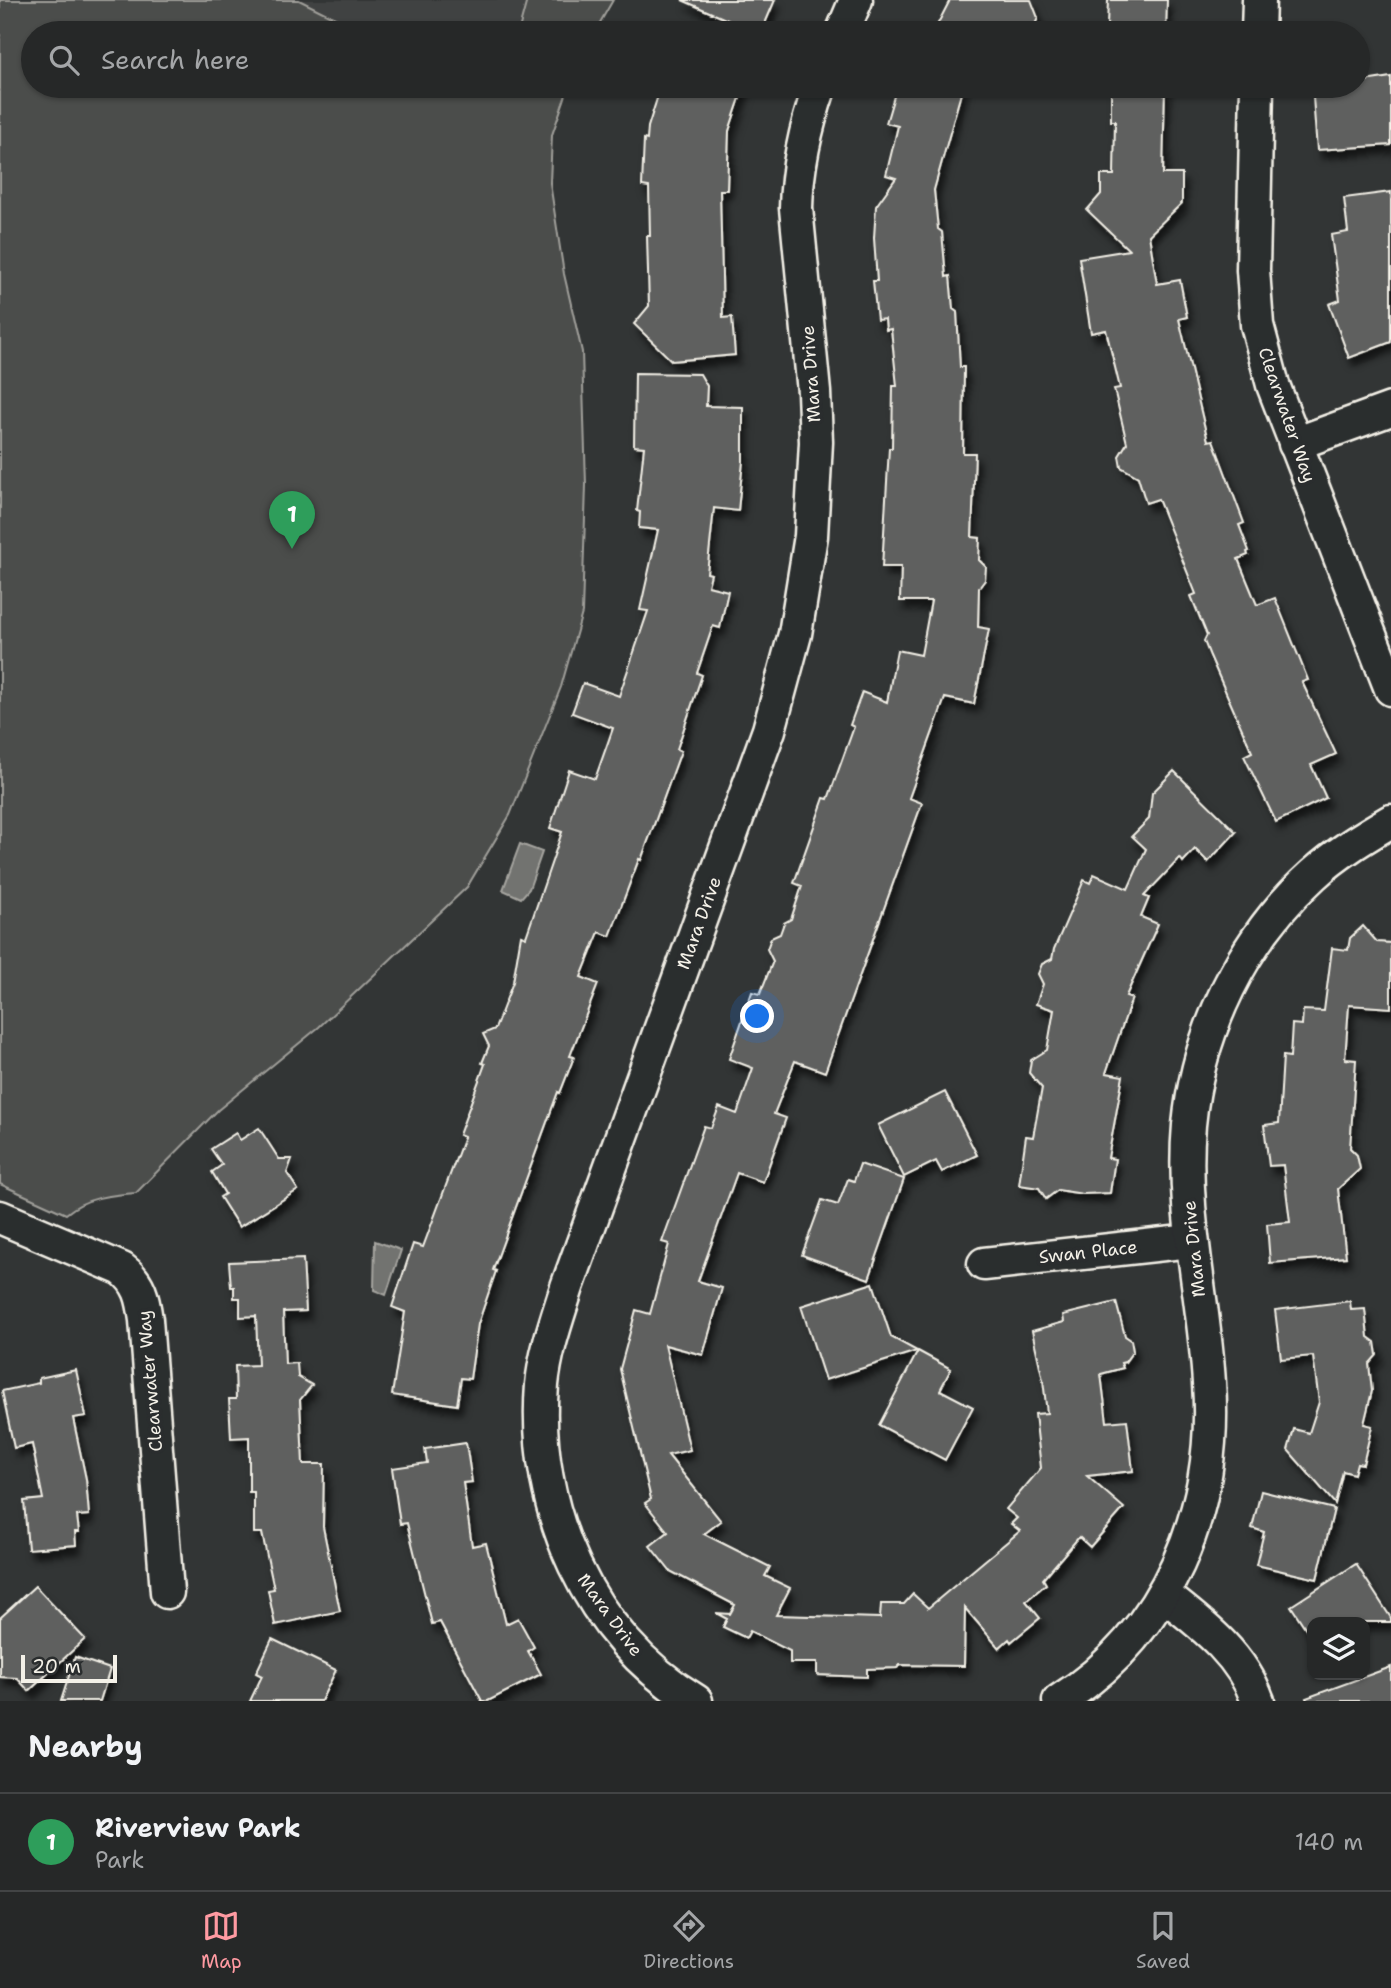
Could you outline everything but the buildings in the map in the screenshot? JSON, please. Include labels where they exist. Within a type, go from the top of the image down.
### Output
[{"type":"street","points":[[847,21],[856,0]]},
{"type":"street","points":[[1258,21],[1259,0]]},
{"type":"street","name":"Mara Drive","points":[[696,1701],[640,1659],[591,1595],[573,1562],[557,1526],[548,1490],[542,1453],[542,1383],[552,1336],[567,1287],[769,730],[795,634],[811,536],[816,442],[812,369],[796,208],[797,181],[804,134],[816,98]]},
{"type":"street","name":"Clearwater Way","points":[[1257,98],[1254,298],[1264,354],[1295,444],[1391,689]]},
{"type":"street","points":[[1295,444],[1391,409]]},
{"type":"street","name":"Mara Drive","points":[[1059,1701],[1086,1682],[1113,1657],[1136,1632],[1163,1594],[1195,1520],[1203,1492],[1210,1438],[1209,1380],[1191,1241],[1188,1152],[1192,1099],[1202,1053],[1224,995],[1263,932],[1300,887],[1349,846],[1391,821]]},
{"type":"street","name":"Clearwater Way","points":[[0,1217],[122,1269],[140,1287],[146,1320],[167,1592]]},
{"type":"street","name":"Swan Place","points":[[984,1264],[1191,1241]]},
{"type":"street","points":[[1163,1594],[1215,1636],[1230,1652],[1245,1674],[1258,1701]]},
{"type":"shaded area","points":[[0,0],[299,0],[341,21],[21,21],[21,98],[565,98],[552,135],[550,183],[564,274],[582,352],[586,485],[582,613],[561,687],[510,815],[467,887],[319,1027],[218,1110],[136,1193],[90,1200],[66,1214],[0,1184]]},
{"type":"shaded area","points":[[299,0],[613,0],[601,21],[341,21]]},
{"type":"shaded area","points":[[527,0],[613,0],[601,21],[521,21]]},
{"type":"shaded area","points":[[520,844],[542,852],[529,889],[521,898],[503,890]]},
{"type":"shaded area","points":[[375,1241],[401,1250],[386,1295],[374,1290]]},
{"type":"place","name":"Riverview Park","points":[[292,549]]}]
